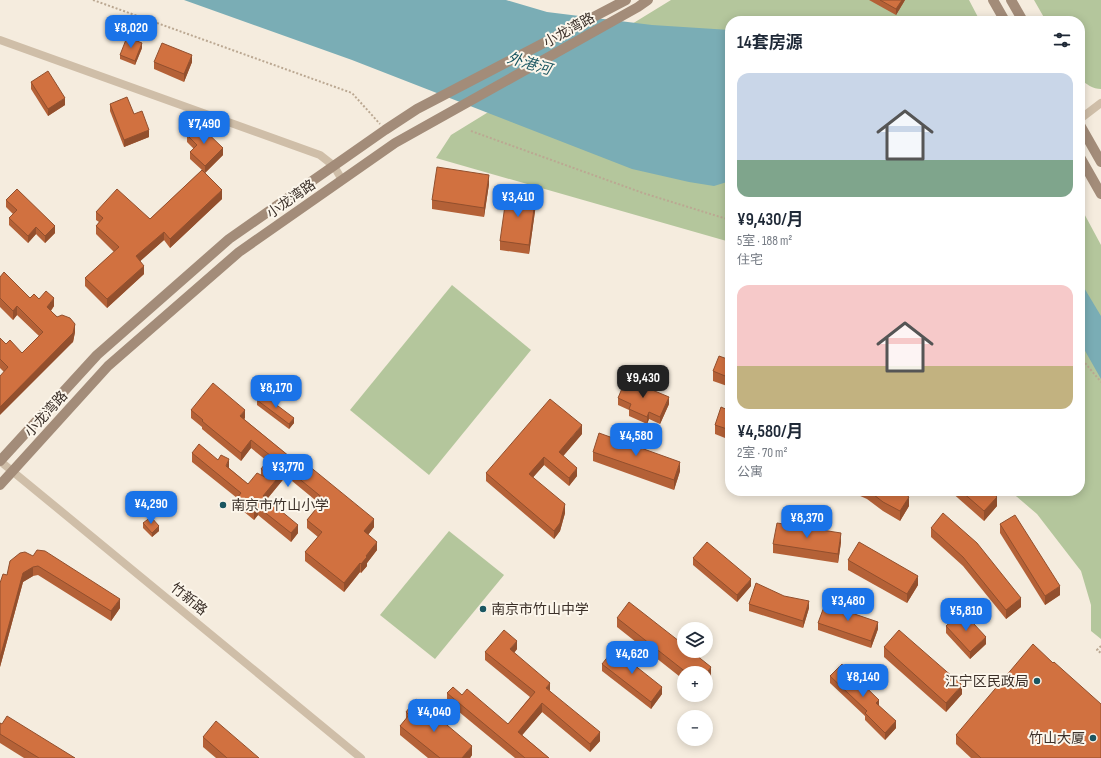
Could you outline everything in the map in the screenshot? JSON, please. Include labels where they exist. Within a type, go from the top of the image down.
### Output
[{"type":"main road","name":"小龙湾路","points":[[0,461],[97,355],[229,239],[417,109],[625,0]]},
{"type":"main road","name":"小龙湾路","points":[[0,485],[108,366],[239,252],[395,143],[648,0]]},
{"type":"main road","points":[[993,0],[1002,16]]},
{"type":"main road","points":[[1011,0],[1020,16]]},
{"type":"main road","points":[[1085,133],[1101,162]]},
{"type":"main road","points":[[1085,166],[1101,194]]},
{"type":"street","points":[[0,40],[320,155],[334,166],[342,180]]},
{"type":"street","points":[[1085,115],[1101,103]]},
{"type":"street","name":"竹新路","points":[[0,461],[361,758]]},
{"type":"path","points":[[93,0],[352,92],[385,130]]},
{"type":"path","points":[[471,131],[643,194],[725,219]]},
{"type":"path","points":[[1085,363],[1101,382]]},
{"type":"path","points":[[1101,646],[1098,650],[1101,653]]},
{"type":"green space","points":[[671,0],[969,0],[977,16],[725,16],[725,241],[436,158],[451,135]]},
{"type":"green space","points":[[1034,0],[1101,0],[1101,89],[1092,87],[1085,83],[1085,16],[1043,16]]},
{"type":"green space","points":[[1085,215],[1101,245],[1101,639],[1091,631],[1091,605],[1081,571],[1037,514],[1016,496],[1085,496]]},
{"type":"green space","points":[[452,285],[531,350],[429,475],[350,410]]},
{"type":"green space","points":[[449,531],[504,575],[435,659],[380,615]]},
{"type":"water","name":"外港河","points":[[184,0],[506,0],[547,12],[652,25],[725,30],[725,183],[714,186],[632,169],[352,60]]},
{"type":"water","points":[[1085,289],[1101,316],[1101,379],[1085,351]]},
{"type":"building","points":[[880,0],[902,0],[896,9]]},
{"type":"building","points":[[127,37],[142,43],[135,61],[120,55]]},
{"type":"building","points":[[162,43],[192,55],[184,74],[154,62]]},
{"type":"building","points":[[48,71],[65,98],[48,109],[31,82]]},
{"type":"building","points":[[127,97],[134,114],[142,111],[149,130],[124,140],[110,104]]},
{"type":"building","points":[[198,124],[223,148],[205,166],[190,152],[197,145],[187,135]]},
{"type":"building","points":[[437,167],[489,175],[484,208],[432,200]]},
{"type":"building","points":[[202,170],[222,190],[170,239],[164,232],[136,256],[144,266],[107,299],[85,278],[119,247],[96,226],[103,218],[96,212],[117,189],[150,219]]},
{"type":"building","points":[[17,189],[55,226],[45,236],[36,227],[28,236],[9,218],[17,210],[6,200]]},
{"type":"building","points":[[507,191],[536,194],[529,245],[500,241]]},
{"type":"building","points":[[4,272],[30,298],[34,294],[39,299],[46,291],[54,298],[47,307],[57,317],[62,315],[70,318],[75,324],[73,333],[0,407],[0,376],[8,367],[0,359],[0,338],[6,344],[10,340],[22,353],[43,332],[17,306],[13,311],[0,298],[0,277]]},
{"type":"building","points":[[719,356],[725,358],[725,376],[713,371]]},
{"type":"building","points":[[626,379],[669,397],[660,417],[649,412],[647,417],[629,409],[631,404],[618,398]]},
{"type":"building","points":[[213,383],[245,410],[240,416],[295,461],[298,457],[374,519],[364,531],[377,542],[366,556],[367,557],[361,564],[360,563],[344,583],[305,552],[322,532],[307,520],[324,499],[286,468],[263,496],[298,525],[291,533],[258,507],[254,511],[237,498],[241,493],[192,453],[199,444],[218,460],[221,455],[229,459],[226,466],[248,484],[257,473],[267,478],[269,475],[261,469],[271,456],[251,440],[241,453],[191,410]]},
{"type":"building","points":[[262,394],[294,418],[289,424],[257,400]]},
{"type":"building","points":[[550,399],[582,425],[559,452],[577,468],[569,478],[544,457],[529,474],[565,504],[560,523],[554,531],[486,473]]},
{"type":"building","points":[[721,407],[725,409],[725,428],[715,425]]},
{"type":"building","points":[[599,433],[680,462],[674,480],[593,452]]},
{"type":"building","points":[[875,496],[909,497],[900,511]]},
{"type":"building","points":[[967,496],[997,497],[984,511]]},
{"type":"building","points":[[943,513],[977,543],[1021,598],[1006,610],[963,557],[931,528]]},
{"type":"building","points":[[1015,515],[1060,586],[1045,596],[1000,524]]},
{"type":"building","points":[[151,517],[159,526],[152,533],[143,523]]},
{"type":"building","points":[[777,523],[841,533],[838,554],[773,544]]},
{"type":"building","points":[[707,542],[751,579],[737,595],[693,558]]},
{"type":"building","points":[[859,542],[918,576],[907,594],[848,560]]},
{"type":"building","points":[[37,550],[45,551],[120,599],[111,611],[38,566],[33,567],[23,573],[0,658],[0,583],[3,574],[7,575],[10,561],[20,553],[25,552],[33,556]]},
{"type":"building","points":[[756,583],[784,596],[809,601],[803,621],[749,604]]},
{"type":"building","points":[[629,602],[677,640],[677,658],[700,658],[710,666],[678,666],[617,618]]},
{"type":"building","points":[[825,604],[878,622],[871,641],[818,623]]},
{"type":"building","points":[[962,611],[986,637],[970,652],[946,626]]},
{"type":"building","points":[[504,630],[517,641],[510,649],[550,683],[546,688],[600,732],[590,744],[542,703],[518,732],[549,758],[525,758],[447,693],[453,687],[462,695],[467,689],[508,724],[535,692],[485,652]]},
{"type":"building","points":[[899,630],[962,685],[946,703],[884,647]]},
{"type":"building","name":"江宁区民政局","points":[[1033,644],[1101,704],[1101,758],[981,758],[956,735]]},
{"type":"building","points":[[614,649],[662,687],[651,702],[602,664]]},
{"type":"building","points":[[842,664],[879,700],[876,703],[896,721],[885,733],[865,713],[867,711],[830,676]]},
{"type":"building","points":[[416,699],[472,746],[462,758],[440,758],[400,726],[409,715],[406,712]]},
{"type":"building","points":[[7,716],[75,758],[39,758],[0,734],[0,723],[2,724]]},
{"type":"building","points":[[216,721],[259,758],[227,758],[203,737]]},
{"type":"place","name":"南京市竹山小学","points":[[223,505]]},
{"type":"place","name":"南京市竹山中学","points":[[483,609]]},
{"type":"place","name":"江宁区民政局","points":[[1037,681]]},
{"type":"place","name":"竹山大厦","points":[[1093,738]]}]
